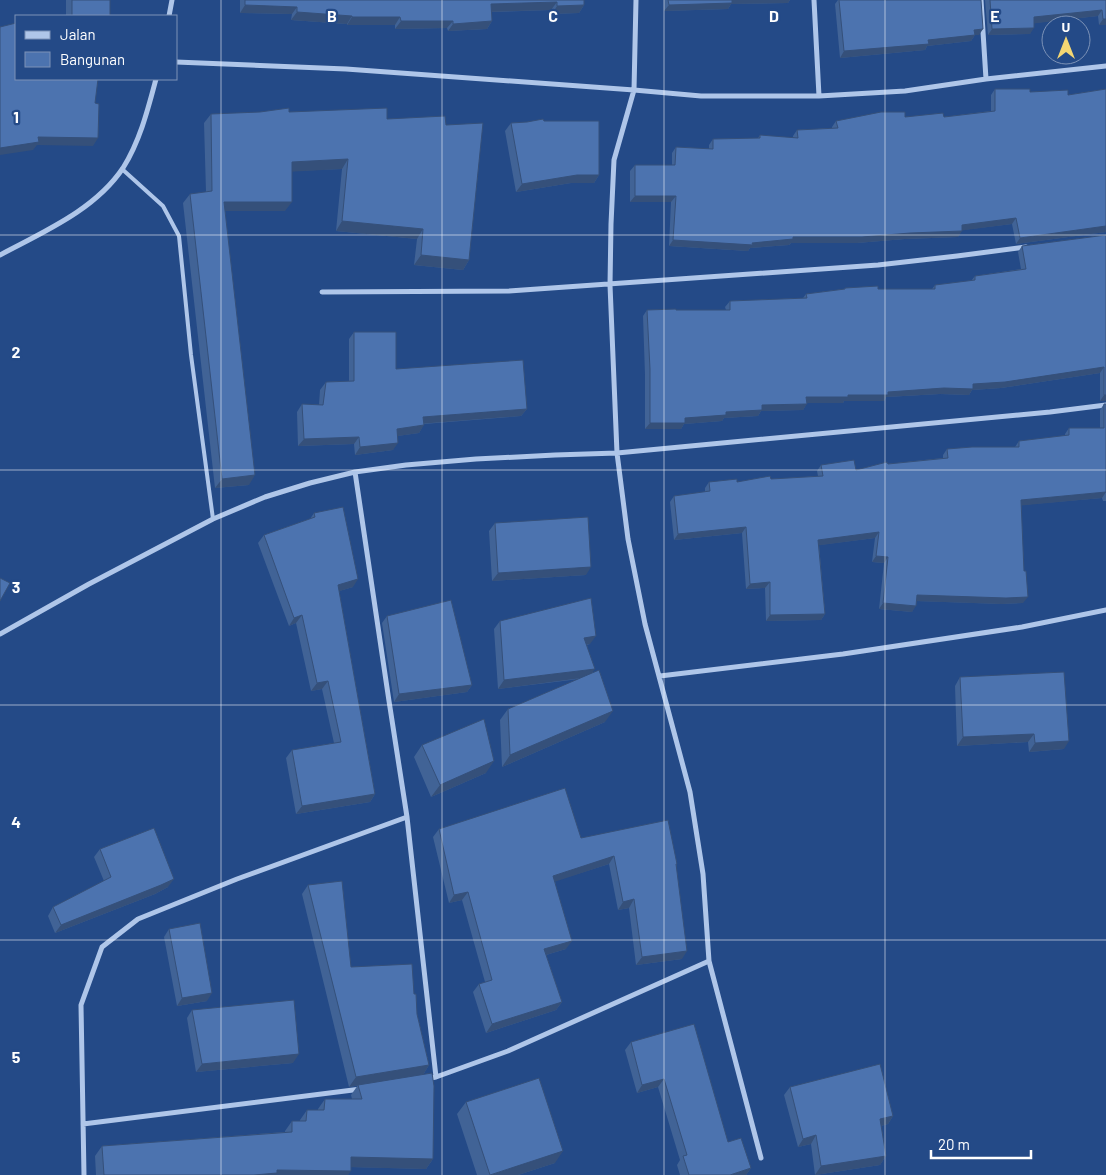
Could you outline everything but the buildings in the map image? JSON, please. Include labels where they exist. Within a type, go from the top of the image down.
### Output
[{"type":"street","points":[[169,15],[172,0]]},
{"type":"street","points":[[636,0],[634,90],[614,160],[611,224],[610,285],[617,453],[628,540],[646,624],[690,792],[703,874],[709,961],[761,1158]]},
{"type":"street","points":[[814,0],[819,96]]},
{"type":"street","points":[[981,0],[986,79]]},
{"type":"street","points":[[178,62],[346,69],[701,96],[819,96],[905,91],[986,79],[1106,66]]},
{"type":"street","points":[[0,255],[60,223],[97,197],[110,184],[132,152],[156,80]]},
{"type":"street","points":[[322,292],[509,291],[610,285],[878,265],[1031,246]]},
{"type":"street","points":[[0,634],[89,584],[213,520],[265,497],[355,472],[406,465],[476,459],[556,454],[617,453],[1106,405]]},
{"type":"street","points":[[355,472],[407,817],[436,1077]]},
{"type":"street","points":[[660,676],[862,652],[1022,627],[1106,610]]},
{"type":"street","points":[[84,1175],[81,1005],[102,947],[138,919],[238,879],[407,817]]},
{"type":"street","points":[[418,1080],[436,1077],[508,1051],[709,961]]},
{"type":"street","points":[[83,1124],[372,1088]]},
{"type":"lane","points":[[122,168],[162,206],[179,236],[191,355],[213,520]]}]
